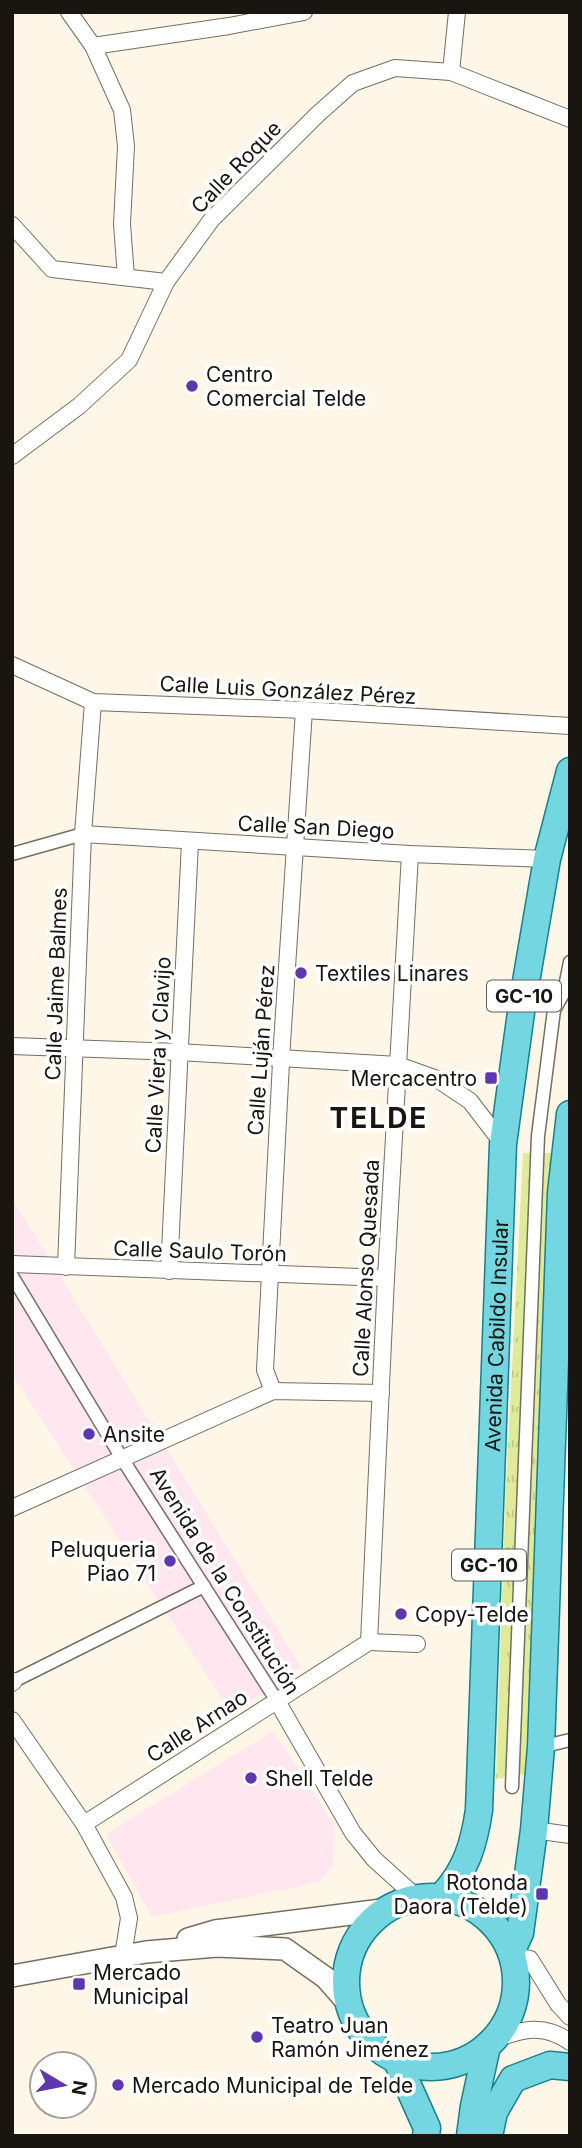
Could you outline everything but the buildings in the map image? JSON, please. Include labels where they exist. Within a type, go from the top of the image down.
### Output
[{"type":"main road","name":"Avenida Cabildo Insular","points":[[442,1896],[456,1882],[468,1860],[475,1839],[479,1810],[503,1144],[522,1005],[547,859],[570,771]]},
{"type":"main road","name":"GC-10","points":[[511,1954],[520,1933],[534,1830],[541,1747],[570,1114]]},
{"type":"main road","name":"GC-10","points":[[442,1896],[465,1902],[484,1914],[500,1931],[511,1954],[516,1977],[514,2003],[504,2026],[490,2043],[467,2059],[445,2066],[421,2067],[397,2061],[375,2047],[366,2037],[358,2027],[347,2002],[345,1976],[351,1951],[363,1928],[383,1910],[416,1897],[442,1896]]},
{"type":"main road","name":"GC-10","points":[[470,2136],[474,2106],[490,2043]]},
{"type":"main road","name":"GC-10","points":[[397,2061],[427,2128],[426,2136]]},
{"type":"main road","points":[[489,2136],[494,2112],[513,2079],[550,2066],[570,2067]]},
{"type":"street","points":[[69,12],[93,46],[122,110],[126,146],[122,224],[126,277]]},
{"type":"street","points":[[93,46],[304,12]]},
{"type":"street","points":[[451,72],[457,12]]},
{"type":"street","name":"Calle Roque","points":[[12,456],[79,406],[129,360],[166,282],[212,219],[353,83],[395,68],[451,72],[570,119]]},
{"type":"street","points":[[12,225],[52,269],[166,282]]},
{"type":"street","name":"Calle Luis González Pérez","points":[[12,665],[93,702],[304,710],[570,726]]},
{"type":"street","name":"Calle Jaime Balmes","points":[[66,1267],[83,834],[93,702]]},
{"type":"street","name":"Calle Luján Pérez","points":[[273,1391],[265,1370],[281,1058],[304,710]]},
{"type":"street","points":[[12,854],[83,834]]},
{"type":"street","name":"Calle San Diego","points":[[83,834],[410,854],[547,859]]},
{"type":"street","name":"Calle Viera y Clavijo","points":[[169,1272],[190,842]]},
{"type":"street","name":"Calle Alonso Quesada","points":[[369,1642],[410,854]]},
{"type":"street","points":[[512,1787],[538,1136],[554,1010],[564,992],[570,962]]},
{"type":"street","points":[[12,1046],[178,1052],[398,1065],[437,1079],[470,1101],[503,1144]]},
{"type":"street","name":"Calle Saulo Torón","points":[[12,1264],[169,1272],[386,1278]]},
{"type":"street","name":"Avenida de la Constitución","points":[[12,1276],[123,1460],[277,1701],[353,1833],[374,1859],[416,1897]]},
{"type":"street","points":[[12,1508],[273,1391],[380,1392]]},
{"type":"street","points":[[13,1682],[204,1586]]},
{"type":"street","points":[[369,1642],[417,1644]]},
{"type":"street","name":"Calle Arnao","points":[[84,1824],[369,1642]]},
{"type":"street","points":[[12,1720],[84,1824],[124,1897],[129,1918],[122,1956]]},
{"type":"street","points":[[541,1747],[570,1740]]},
{"type":"street","points":[[534,1830],[570,1835]]},
{"type":"street","points":[[146,1952],[215,1931],[383,1910]]},
{"type":"street","points":[[12,1976],[146,1952],[217,1946],[285,1949],[326,1978],[347,2002]]},
{"type":"street","points":[[511,1954],[530,1959],[558,2004],[570,2017]]},
{"type":"street","points":[[490,2043],[523,2029],[556,2033],[570,2042]]},
{"type":"shaded area","points":[[12,1198],[301,1667],[232,1714],[12,1374]]},
{"type":"shaded area","name":"Shell Telde","points":[[273,1731],[335,1825],[333,1866],[319,1882],[152,1917],[106,1834]]},
{"type":"green space","points":[[523,1153],[554,1153],[531,1774],[496,1779],[506,1485]]},
{"type":"place","name":"Centro Comercial Telde","points":[[192,386]]},
{"type":"place","name":"Textiles Linares","points":[[301,973]]},
{"type":"place","name":"Mercacentro","points":[[491,1078]]},
{"type":"place","name":"Ansite","points":[[89,1434]]},
{"type":"place","name":"Peluqueria Piao 71","points":[[170,1561]]},
{"type":"place","name":"Copy-Telde","points":[[401,1614]]},
{"type":"place","name":"Shell Telde","points":[[251,1778]]},
{"type":"place","name":"Rotonda Daora (Telde)","points":[[542,1894]]},
{"type":"place","name":"Mercado Municipal","points":[[79,1984]]},
{"type":"place","name":"Teatro Juan Ramón Jiménez","points":[[257,2037]]},
{"type":"place","name":"Mercado Municipal de Telde","points":[[118,2085]]},
{"type":"district","name":"TELDE","points":[[379,1118]]}]
